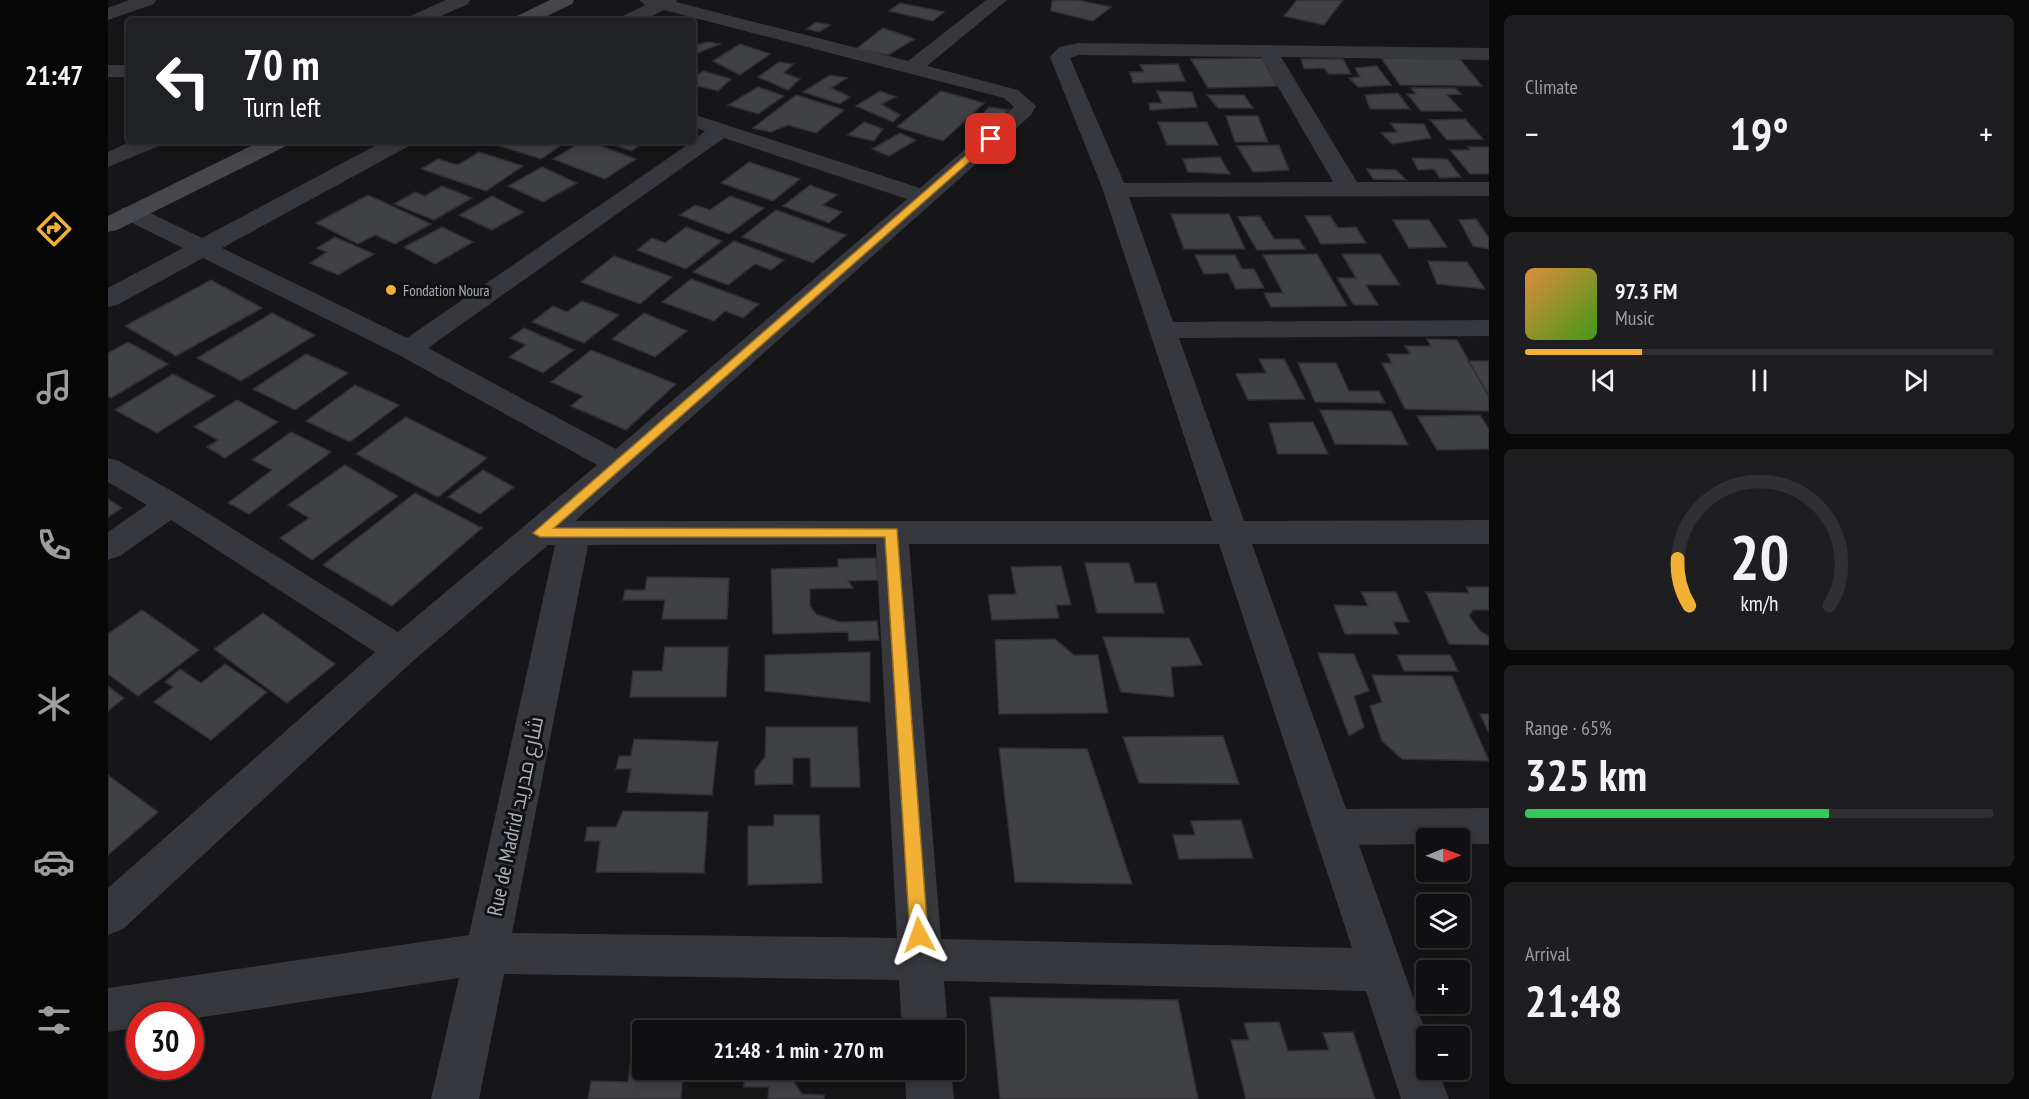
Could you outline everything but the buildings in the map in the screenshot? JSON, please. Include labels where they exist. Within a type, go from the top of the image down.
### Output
[{"type":"main road","points":[[528,18],[565,0]]},
{"type":"main road","points":[[119,219],[272,144]]},
{"type":"street","points":[[108,14],[147,0]]},
{"type":"street","points":[[422,18],[461,0]]},
{"type":"street","points":[[912,68],[998,0]]},
{"type":"street","points":[[108,915],[400,651],[557,532],[617,463],[925,197],[1025,106],[1011,94],[659,1],[633,18]]},
{"type":"street","points":[[1425,1099],[1115,190],[1060,57],[1062,54],[1079,49],[1479,54],[1489,76]]},
{"type":"street","points":[[1268,52],[1349,189]]},
{"type":"street","points":[[108,71],[126,71]]},
{"type":"street","points":[[696,121],[925,197]]},
{"type":"street","points":[[408,349],[722,129]]},
{"type":"street","points":[[108,160],[144,144]]},
{"type":"street","points":[[108,298],[394,144]]},
{"type":"street","points":[[1115,190],[1489,189]]},
{"type":"street","points":[[119,219],[201,248],[408,349],[617,463]]},
{"type":"street","points":[[1163,330],[1489,328]]},
{"type":"street","points":[[108,468],[171,505],[400,651]]},
{"type":"street","points":[[108,548],[171,505]]},
{"type":"street","points":[[557,532],[1489,532]]},
{"type":"street","name":"Rue de Madrid شارع مدريد","points":[[455,1099],[533,736],[557,532]]},
{"type":"street","points":[[892,532],[924,1020]]},
{"type":"street","points":[[1333,828],[1489,826]]},
{"type":"street","points":[[108,1010],[485,953],[920,959],[1381,970]]},
{"type":"street","points":[[929,1080],[930,1099]]},
{"type":"place","name":"Fondation Noura","points":[[391,290]]},
{"type":"route","points":[[919,935],[892,532],[540,533],[617,463],[991,139]]}]
